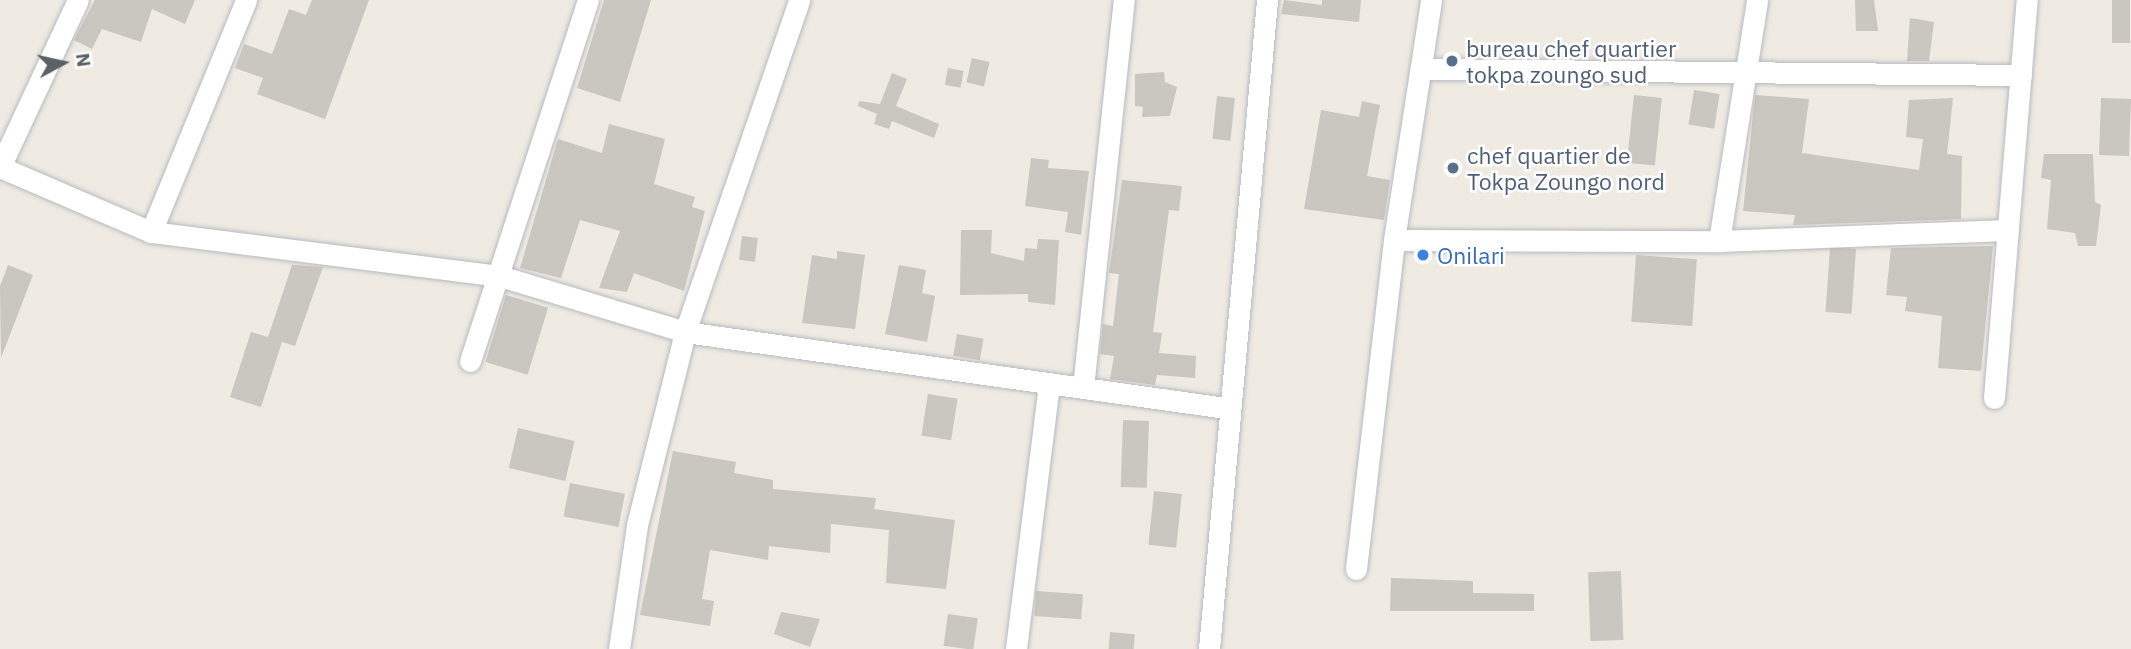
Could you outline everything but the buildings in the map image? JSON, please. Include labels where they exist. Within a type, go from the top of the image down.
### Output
[{"type":"street","points":[[78,0],[0,167],[151,232],[500,276],[685,332],[1226,408]]},
{"type":"street","points":[[151,232],[246,0]]},
{"type":"street","points":[[470,361],[589,0]]},
{"type":"street","points":[[619,649],[637,525],[685,332],[799,0]]},
{"type":"street","points":[[1083,388],[1124,0]]},
{"type":"street","points":[[1209,649],[1226,408],[1267,0]]},
{"type":"street","points":[[1356,569],[1394,240],[1431,0]]},
{"type":"street","points":[[1719,241],[1757,0]]},
{"type":"street","points":[[1994,398],[2027,0]]},
{"type":"street","points":[[1422,69],[2021,75]]},
{"type":"street","points":[[1394,240],[1719,241],[2008,230]]},
{"type":"street","points":[[1016,649],[1049,384]]},
{"type":"place","name":"bureau chef quartier tokpa zoungo sud","points":[[1452,61]]},
{"type":"place","name":"chef quartier de Tokpa Zoungo nord","points":[[1453,168]]},
{"type":"place","name":"Onilari","points":[[1423,255]]}]
